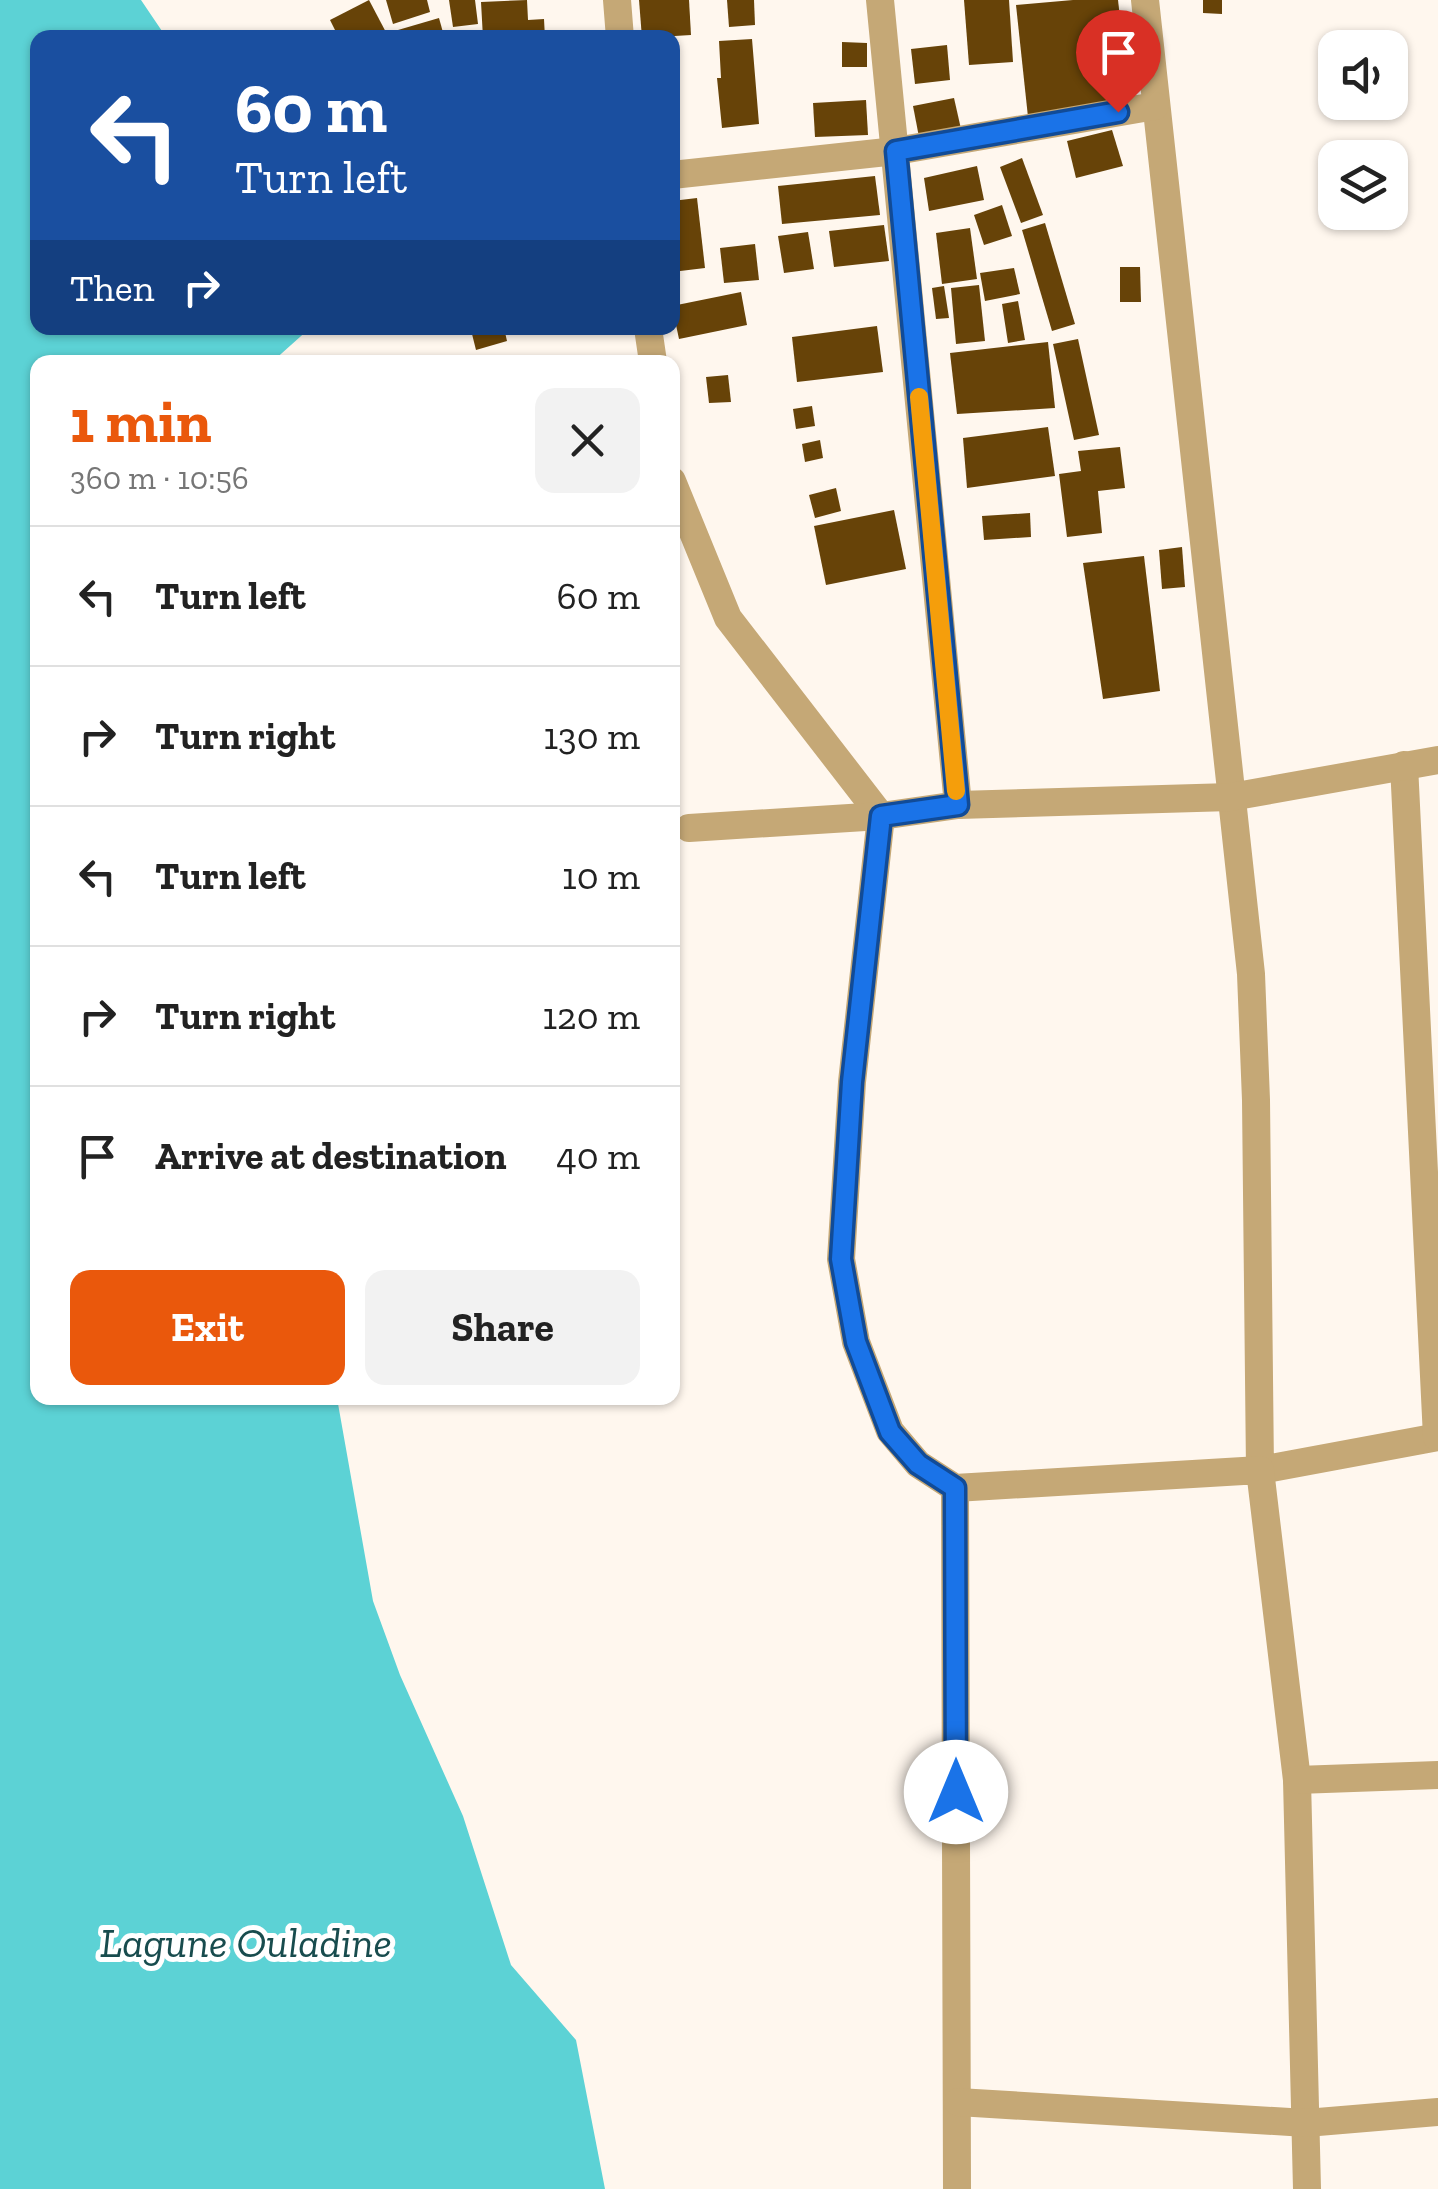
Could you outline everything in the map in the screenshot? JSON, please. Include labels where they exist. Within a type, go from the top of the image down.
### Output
[{"type":"street","points":[[617,0],[619,30]]},
{"type":"street","points":[[880,0],[958,805]]},
{"type":"street","points":[[1144,0],[1250,974],[1256,1100],[1260,1470],[1297,1780],[1307,2189]]},
{"type":"street","points":[[680,174],[896,151],[1155,106]]},
{"type":"street","points":[[680,501],[728,618],[881,816],[852,1082],[841,1259],[856,1342],[890,1432],[918,1464],[955,1488],[1260,1470],[1438,1437],[1404,766]]},
{"type":"street","points":[[689,828],[881,816],[958,805],[1232,797],[1438,760]]},
{"type":"street","points":[[955,1488],[958,2189]]},
{"type":"street","points":[[1297,1780],[1438,1775]]},
{"type":"street","points":[[958,2102],[1306,2123],[1438,2112]]},
{"type":"water","name":"Lagune Ouladine","points":[[0,0],[141,0],[161,30],[30,30],[30,335],[302,335],[280,355],[30,355],[30,1405],[338,1405],[373,1601],[400,1675],[463,1816],[511,1965],[576,2040],[605,2189],[0,2189]]},
{"type":"building","points":[[369,0],[385,30],[335,30],[330,20]]},
{"type":"building","points":[[386,0],[427,0],[430,12],[393,24]]},
{"type":"building","points":[[449,0],[475,0],[478,24],[453,27]]},
{"type":"building","points":[[527,0],[528,20],[544,19],[545,30],[483,30],[481,2]]},
{"type":"building","points":[[639,0],[689,0],[691,35],[680,36],[680,30],[641,30]]},
{"type":"building","points":[[727,0],[754,0],[755,25],[729,27]]},
{"type":"building","points":[[964,0],[1009,0],[1013,62],[969,65]]},
{"type":"building","points":[[1118,0],[1130,107],[1028,117],[1016,5]]},
{"type":"building","points":[[1203,0],[1222,0],[1222,14],[1203,13]]},
{"type":"building","points":[[439,18],[442,30],[398,30]]},
{"type":"building","points":[[752,39],[759,124],[722,128],[717,78],[721,78],[719,41]]},
{"type":"building","points":[[842,42],[867,43],[867,67],[842,67]]},
{"type":"building","points":[[947,45],[950,80],[915,84],[911,49]]},
{"type":"building","points":[[954,98],[961,129],[919,137],[913,106]]},
{"type":"building","points":[[866,100],[868,135],[815,137],[813,103]]},
{"type":"building","points":[[1112,130],[1123,166],[1076,178],[1067,141]]},
{"type":"building","points":[[1022,158],[1043,215],[1021,223],[1000,167]]},
{"type":"building","points":[[977,166],[984,200],[929,211],[924,178]]},
{"type":"building","points":[[875,176],[880,215],[782,224],[778,186]]},
{"type":"building","points":[[697,198],[705,268],[680,271],[680,200]]},
{"type":"building","points":[[1002,205],[1012,236],[984,245],[974,215]]},
{"type":"building","points":[[1045,223],[1075,324],[1052,331],[1022,230]]},
{"type":"building","points":[[884,225],[889,261],[834,267],[829,231]]},
{"type":"building","points":[[970,228],[977,279],[942,284],[936,233]]},
{"type":"building","points":[[808,232],[814,269],[784,273],[778,236]]},
{"type":"building","points":[[755,244],[759,280],[724,283],[720,248]]},
{"type":"building","points":[[1120,267],[1140,267],[1141,302],[1120,302]]},
{"type":"building","points":[[1014,268],[1020,294],[985,301],[980,273]]},
{"type":"building","points":[[979,285],[985,341],[956,344],[951,288]]},
{"type":"building","points":[[944,286],[949,318],[936,319],[932,288]]},
{"type":"building","points":[[741,292],[747,325],[679,339],[680,304]]},
{"type":"building","points":[[1018,301],[1025,340],[1008,343],[1002,304]]},
{"type":"building","points":[[877,326],[883,372],[797,382],[792,337]]},
{"type":"building","points":[[472,335],[506,335],[507,341],[476,350]]},
{"type":"building","points":[[1078,339],[1099,435],[1074,440],[1053,344]]},
{"type":"building","points":[[1048,342],[1055,408],[957,414],[950,353]]},
{"type":"building","points":[[728,375],[731,402],[709,403],[706,377]]},
{"type":"building","points":[[812,406],[815,426],[796,429],[793,409]]},
{"type":"building","points":[[1048,427],[1055,476],[967,488],[963,438]]},
{"type":"building","points":[[820,440],[823,458],[805,462],[802,444]]},
{"type":"building","points":[[1120,447],[1125,488],[1098,491],[1102,533],[1067,537],[1059,474],[1081,471],[1078,451]]},
{"type":"building","points":[[836,488],[841,511],[815,518],[809,495]]},
{"type":"building","points":[[894,510],[906,569],[826,585],[814,526]]},
{"type":"building","points":[[1030,513],[1031,537],[984,540],[982,516]]},
{"type":"building","points":[[1182,547],[1185,587],[1162,589],[1159,550]]},
{"type":"building","points":[[1144,556],[1160,691],[1103,699],[1083,563]]},
{"type":"slow traffic","points":[[919,397],[956,791]]},
{"type":"route","points":[[956,1792],[955,1488],[918,1464],[890,1432],[856,1342],[841,1259],[852,1082],[881,816],[958,805],[896,151],[1118,112]]}]
